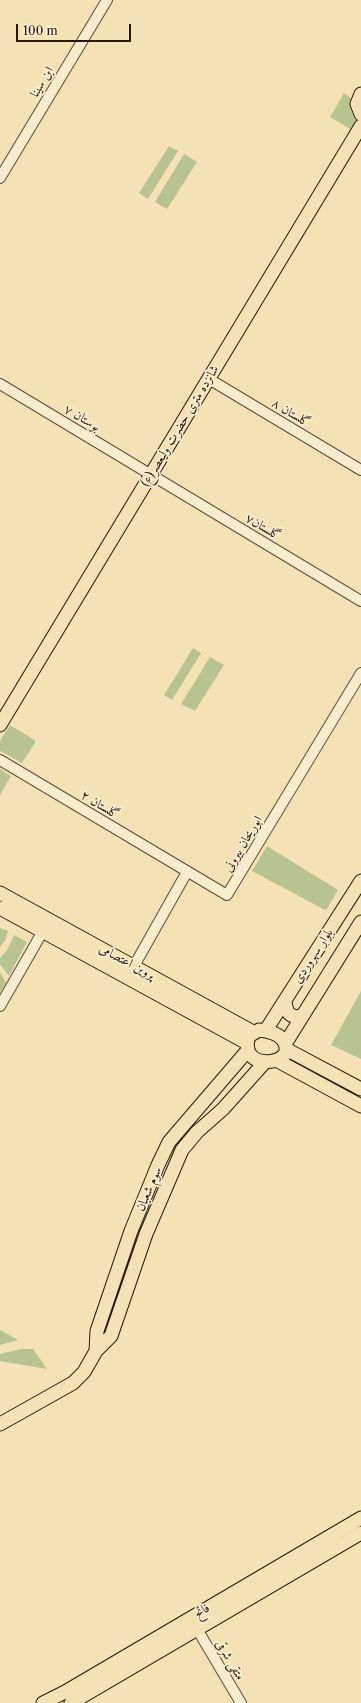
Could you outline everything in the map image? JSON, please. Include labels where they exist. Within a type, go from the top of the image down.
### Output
[{"type":"main road","points":[[361,94],[357,104],[361,114]]},
{"type":"main road","name":"شانزده متری حضرت ولیعصر(ع)","points":[[0,725],[361,126]]},
{"type":"main road","name":"بلوار سهروردی","points":[[253,1039],[285,1000],[361,881]]},
{"type":"main road","name":"پروین اعتصامی","points":[[0,894],[134,966],[253,1039]]},
{"type":"main road","name":"پروین اعتصامی","points":[[0,908],[253,1039]]},
{"type":"main road","name":"بلوار سهروردی","points":[[271,1062],[285,1054],[286,1046],[304,1014],[361,922]]},
{"type":"main road","points":[[285,1000],[288,1014],[298,1017],[304,1014]]},
{"type":"main road","points":[[361,1089],[286,1046],[278,1036],[253,1039],[251,1056],[271,1062],[361,1106]]},
{"type":"main road","name":"سوم شعبان","points":[[96,1351],[97,1331],[131,1231],[158,1165],[170,1142],[233,1067],[253,1039]]},
{"type":"main road","name":"سوم شعبان","points":[[0,1424],[73,1383],[84,1372],[96,1351],[111,1336],[146,1234],[182,1150],[197,1132],[223,1109],[250,1079],[271,1062]]},
{"type":"main road","points":[[233,1067],[241,1065],[245,1066],[248,1069],[250,1079]]},
{"type":"main road","name":"فاتح","points":[[43,1703],[72,1688],[361,1518]]},
{"type":"main road","name":"فاتح","points":[[71,1703],[361,1533]]},
{"type":"street","name":"ابن سینا","points":[[0,178],[107,0]]},
{"type":"street","name":"گلستان ۸","points":[[209,379],[361,470]]},
{"type":"street","name":"بوستان ۷","points":[[0,384],[151,475]]},
{"type":"street","name":"گلستان۷","points":[[151,475],[361,601]]},
{"type":"street","name":"ابوریحان بیرونی","points":[[187,872],[227,895],[361,673]]},
{"type":"street","name":"گلستان ۲","points":[[0,760],[187,872]]},
{"type":"street","points":[[134,966],[187,872]]},
{"type":"street","points":[[0,1006],[42,931]]},
{"type":"street","name":"متقی شرقی","points":[[197,1629],[240,1703]]},
{"type":"green space","points":[[344,93],[351,98],[352,113],[357,118],[352,130],[330,117]]},
{"type":"green space","points":[[169,146],[178,151],[148,199],[139,193]]},
{"type":"green space","points":[[184,154],[197,162],[167,209],[155,202]]},
{"type":"green space","points":[[193,648],[201,653],[172,700],[164,695]]},
{"type":"green space","points":[[210,657],[224,665],[195,711],[181,704]]},
{"type":"green space","points":[[10,725],[36,741],[22,763],[0,751],[0,741]]},
{"type":"green space","points":[[0,769],[11,776],[0,795]]},
{"type":"green space","points":[[267,846],[338,890],[327,909],[325,910],[252,871]]},
{"type":"green space","points":[[0,928],[8,931],[6,939],[0,947]]},
{"type":"green space","points":[[14,935],[27,942],[9,976],[0,964],[0,958],[7,950]]},
{"type":"green space","points":[[0,972],[6,983],[0,993]]},
{"type":"green space","points":[[361,991],[361,1059],[331,1045]]},
{"type":"green space","points":[[0,1330],[18,1340],[0,1345]]},
{"type":"green space","points":[[21,1349],[33,1349],[47,1369],[0,1361],[0,1354]]}]
